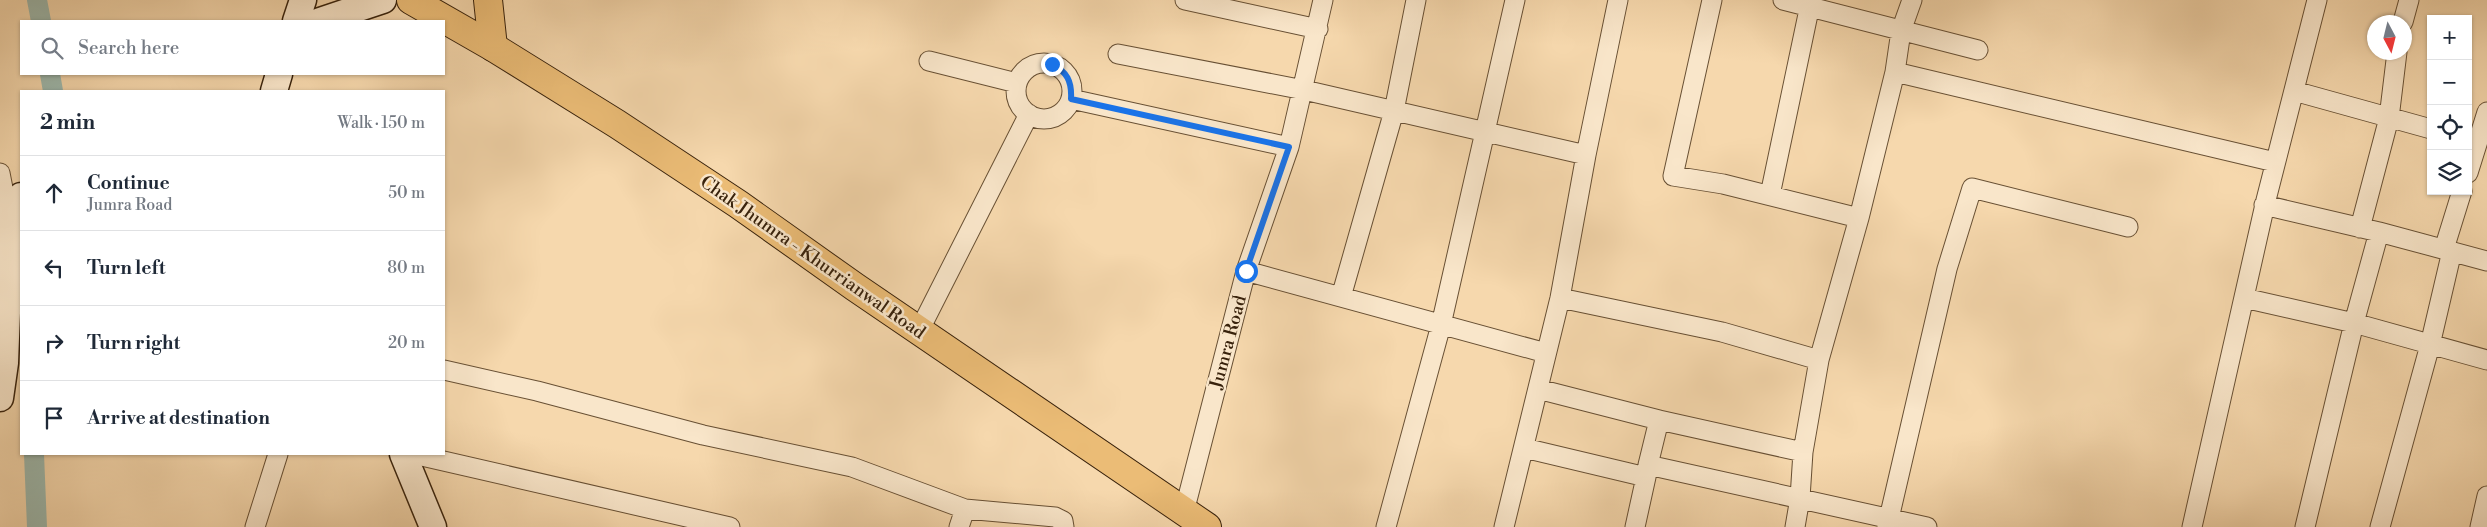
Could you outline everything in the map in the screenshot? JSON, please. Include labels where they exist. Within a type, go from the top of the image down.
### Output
[{"type":"main road","name":"Chak Jhumra - Khurrianwal Road","points":[[410,0],[493,46],[617,124],[738,204],[919,331],[1207,527]]},
{"type":"main road","points":[[488,0],[493,46]]},
{"type":"street","points":[[296,20],[303,0]]},
{"type":"street","points":[[323,20],[383,0]]},
{"type":"street","points":[[1185,0],[1318,29]]},
{"type":"street","name":"Jumra Road","points":[[1184,512],[1246,271],[1289,147],[1304,90],[1323,0]]},
{"type":"street","points":[[1341,297],[1394,111],[1416,0]]},
{"type":"street","points":[[1386,527],[1441,325],[1515,0]]},
{"type":"street","points":[[1504,527],[1560,298],[1586,156],[1618,0]]},
{"type":"street","points":[[1712,0],[1672,176],[1770,195],[1859,218]]},
{"type":"street","points":[[1783,0],[1810,3],[1902,31],[1978,50]]},
{"type":"street","points":[[1795,527],[1800,498],[1803,452],[1819,360],[1859,218],[1895,72],[1902,31],[1912,0]]},
{"type":"street","points":[[2192,527],[2264,206],[2317,0]]},
{"type":"street","points":[[2405,15],[2409,0]]},
{"type":"street","points":[[1770,195],[1810,3]]},
{"type":"street","points":[[1118,54],[1304,90],[1586,156]]},
{"type":"street","points":[[2360,228],[2389,118],[2396,60]]},
{"type":"street","points":[[929,61],[1017,83]]},
{"type":"street","points":[[1041,63],[1052,64],[1061,69],[1068,77],[1072,88],[1071,99],[1066,108],[1058,115],[1047,119],[1029,114],[1019,105],[1016,94],[1017,83],[1022,74],[1030,67],[1041,63]]},
{"type":"street","points":[[1895,72],[2276,162]]},
{"type":"street","points":[[274,90],[279,75]]},
{"type":"street","points":[[2294,92],[2427,128]]},
{"type":"street","points":[[1071,99],[1289,147]]},
{"type":"street","points":[[2472,161],[2487,112]]},
{"type":"street","points":[[919,331],[1029,114]]},
{"type":"street","points":[[0,173],[9,219],[8,312],[5,363],[0,398]]},
{"type":"street","points":[[1888,523],[1947,269],[1972,188],[2128,227]]},
{"type":"street","points":[[2380,527],[2430,345],[2448,250],[2461,195]]},
{"type":"street","points":[[9,219],[20,198]]},
{"type":"street","points":[[2264,206],[2379,232],[2487,261]]},
{"type":"street","points":[[2305,527],[2354,323],[2379,232]]},
{"type":"street","points":[[1246,271],[1546,353]]},
{"type":"street","points":[[1560,298],[1722,332],[1819,360]]},
{"type":"street","points":[[2244,298],[2354,323],[2487,360]]},
{"type":"street","points":[[445,370],[537,391],[703,435],[852,467],[962,518],[1055,517],[1063,521],[1064,527]]},
{"type":"street","points":[[1538,389],[1659,420],[1803,452]]},
{"type":"street","points":[[1635,527],[1659,420]]},
{"type":"street","points":[[1524,448],[1800,498],[1888,523],[1928,527]]},
{"type":"street","points":[[255,527],[278,455]]},
{"type":"street","points":[[403,455],[433,527]]},
{"type":"street","points":[[416,455],[730,527]]},
{"type":"street","points":[[2480,527],[2487,496]]},
{"type":"waterway","points":[[37,0],[41,20]]},
{"type":"waterway","points":[[50,75],[53,90]]},
{"type":"waterway","points":[[34,455],[37,527]]},
{"type":"route","points":[[1052,64],[1061,69],[1068,77],[1072,88],[1071,99],[1289,147],[1246,271]]}]
